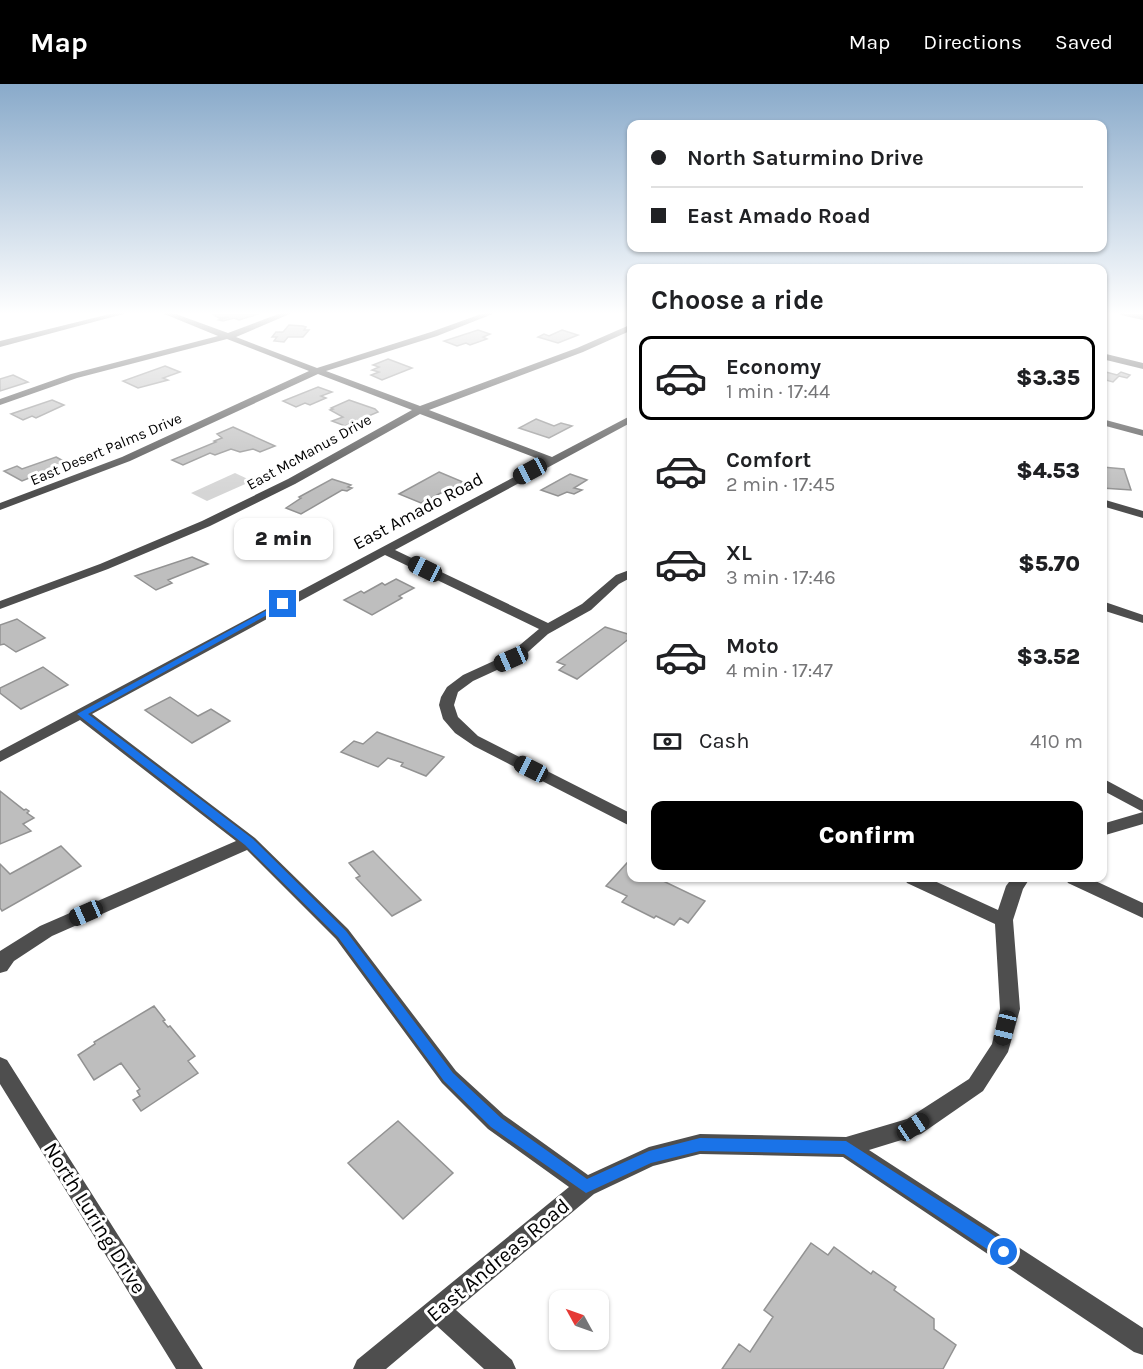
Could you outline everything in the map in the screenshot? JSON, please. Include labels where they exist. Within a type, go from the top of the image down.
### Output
[{"type":"street","points":[[0,402],[86,373]]},
{"type":"street","name":"East Desert Palms Drive","points":[[0,507],[126,459],[313,373]]},
{"type":"street","points":[[327,373],[551,460]]},
{"type":"street","name":"East McManus Drive","points":[[0,605],[189,532],[274,490],[372,434],[421,410],[522,373]]},
{"type":"street","name":"East Amado Road","points":[[0,757],[627,421]]},
{"type":"street","points":[[1107,423],[1143,433]]},
{"type":"street","points":[[1107,504],[1143,515]]},
{"type":"street","points":[[384,550],[548,628]]},
{"type":"street","points":[[627,574],[610,585],[574,616],[548,628],[511,659],[458,684],[448,697],[449,714],[458,729],[479,743],[627,818]]},
{"type":"street","points":[[1107,607],[1143,619]]},
{"type":"street","points":[[82,714],[249,842],[342,934],[449,1077],[496,1122],[586,1187]]},
{"type":"street","points":[[1107,786],[1143,807]]},
{"type":"street","points":[[1107,829],[1143,818]]},
{"type":"street","points":[[0,966],[7,956],[46,931],[249,842]]},
{"type":"street","points":[[922,882],[1004,920]]},
{"type":"street","name":"East Andreas Road","points":[[366,1369],[586,1187],[649,1157],[700,1144],[846,1147],[913,1127],[976,1085],[1001,1046],[1010,1009],[1004,920],[1019,882]]},
{"type":"street","points":[[1082,882],[1143,911]]},
{"type":"street","name":"North Luring Drive","points":[[0,1066],[190,1369]]},
{"type":"street","points":[[846,1147],[1143,1343]]},
{"type":"street","points":[[438,1310],[503,1369]]},
{"type":"shaded area","points":[[235,473],[252,481],[207,501],[191,493]]},
{"type":"building","points":[[145,373],[177,373],[163,378],[168,380],[138,388],[123,381]]},
{"type":"building","points":[[376,373],[400,373],[382,380],[371,375]]},
{"type":"building","points":[[1107,373],[1130,375],[1127,378],[1119,376],[1113,382],[1107,380]]},
{"type":"building","points":[[13,375],[28,382],[0,391],[0,379]]},
{"type":"building","points":[[318,387],[332,392],[321,396],[326,398],[310,405],[305,403],[296,407],[283,401]]},
{"type":"building","points":[[52,400],[64,405],[36,418],[32,416],[23,420],[11,414]]},
{"type":"building","points":[[349,400],[378,412],[345,426],[332,421],[343,417],[330,410],[333,409],[331,408]]},
{"type":"building","points":[[536,419],[554,426],[561,423],[572,426],[549,438],[519,428]]},
{"type":"building","points":[[233,427],[275,446],[260,452],[253,449],[240,452],[231,449],[215,455],[210,453],[183,465],[172,460],[216,442],[214,441],[222,438],[217,434]]},
{"type":"building","points":[[56,457],[67,463],[22,481],[4,471],[17,466],[22,469]]},
{"type":"building","points":[[1107,467],[1124,469],[1131,490],[1107,488]]},
{"type":"building","points":[[439,472],[463,482],[421,503],[399,494]]},
{"type":"building","points":[[570,474],[587,480],[574,488],[582,490],[574,494],[567,492],[558,496],[541,490]]},
{"type":"building","points":[[332,479],[351,485],[348,487],[352,488],[347,491],[342,490],[301,514],[286,508],[301,498],[299,497]]},
{"type":"building","points":[[192,557],[208,564],[168,580],[172,583],[156,590],[135,576]]},
{"type":"building","points":[[396,579],[414,588],[399,596],[402,598],[372,615],[344,600],[361,591],[364,593],[382,583],[385,585]]},
{"type":"building","points":[[17,619],[45,638],[16,652],[4,644],[0,645],[0,625]]},
{"type":"building","points":[[605,627],[627,634],[627,640],[577,679],[559,670],[565,665],[557,662]]},
{"type":"building","points":[[43,667],[68,685],[21,709],[0,693],[0,688]]},
{"type":"building","points":[[170,697],[198,716],[211,709],[230,721],[192,743],[145,710]]},
{"type":"building","points":[[377,732],[444,757],[426,776],[401,766],[403,763],[388,758],[378,767],[341,752],[354,741],[363,744]]},
{"type":"building","points":[[0,791],[24,810],[29,811],[27,813],[34,818],[23,824],[31,831],[0,844]]},
{"type":"building","points":[[61,846],[81,866],[2,911],[0,908],[0,864],[10,874]]},
{"type":"building","points":[[373,851],[421,900],[392,916],[356,878],[360,876],[349,863]]},
{"type":"building","points":[[627,863],[627,882],[665,882],[705,901],[688,923],[680,918],[674,925],[622,902],[627,896],[606,886]]},
{"type":"building","points":[[154,1006],[165,1020],[163,1021],[195,1056],[188,1061],[198,1073],[141,1111],[133,1100],[140,1096],[137,1091],[140,1089],[121,1063],[94,1080],[78,1055],[95,1044],[94,1042]]},
{"type":"building","points":[[398,1121],[453,1173],[403,1219],[348,1163]]},
{"type":"building","points":[[811,1243],[828,1255],[834,1247],[871,1274],[873,1271],[896,1287],[894,1290],[934,1319],[934,1329],[956,1345],[943,1369],[722,1369],[739,1344],[750,1352],[773,1317],[764,1310]]},
{"type":"route","points":[[283,604],[82,714],[249,842],[342,934],[449,1077],[496,1122],[586,1187],[649,1157],[700,1144],[846,1147],[1004,1252]]}]
